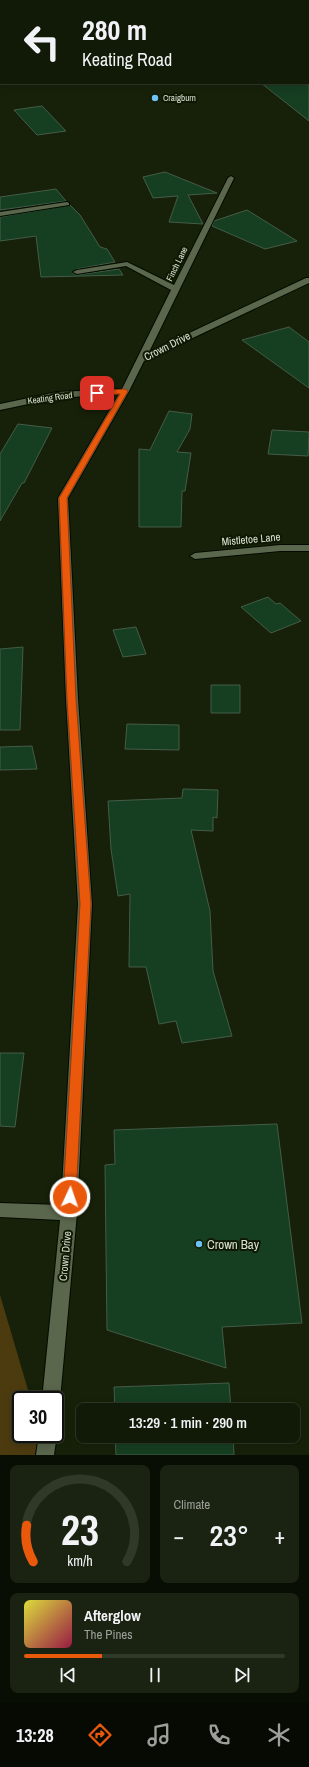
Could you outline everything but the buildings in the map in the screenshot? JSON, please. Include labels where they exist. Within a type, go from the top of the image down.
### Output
[{"type":"street","name":"Finch Lane","points":[[141,359],[231,178]]},
{"type":"street","points":[[0,214],[67,204]]},
{"type":"street","points":[[77,272],[128,264],[176,289]]},
{"type":"street","name":"Crown Drive","points":[[52,1391],[69,1213],[85,904],[72,699],[63,498],[125,391],[141,359],[309,280]]},
{"type":"street","name":"Keating Road","points":[[0,407],[56,395],[125,391]]},
{"type":"street","name":"Mistletoe Lane","points":[[195,556],[280,548],[309,548]]},
{"type":"street","points":[[0,1210],[69,1213]]},
{"type":"street","points":[[46,1455],[47,1443]]},
{"type":"shaded area","points":[[0,1295],[28,1391],[12,1391],[12,1443],[41,1443],[44,1455],[0,1455]]},
{"type":"place","name":"Craigburn","points":[[155,98]]},
{"type":"place","name":"Crown Bay","points":[[199,1244]]},
{"type":"route","points":[[70,1197],[85,904],[72,699],[63,498],[125,391],[97,393]]}]
